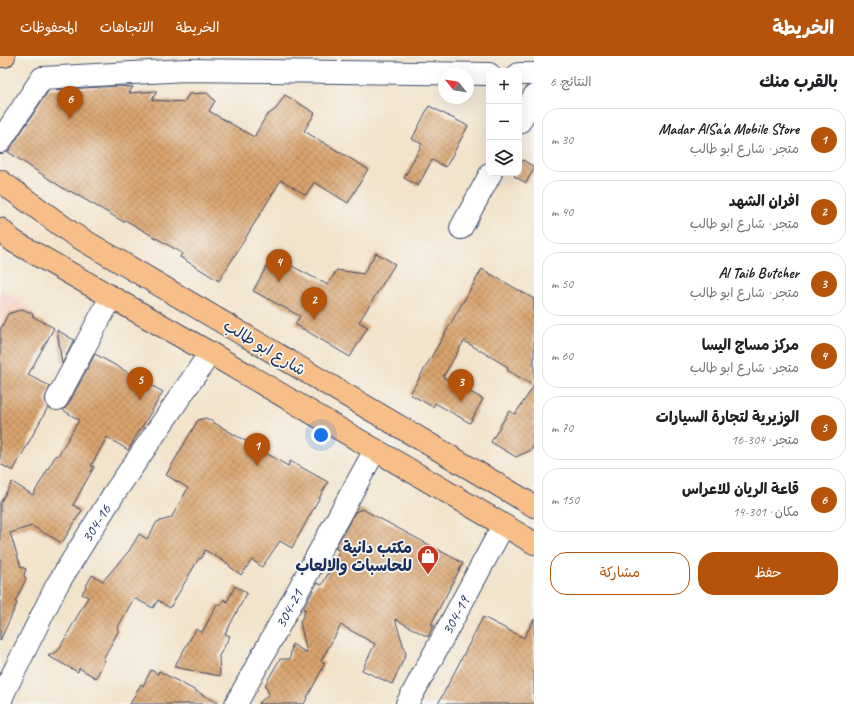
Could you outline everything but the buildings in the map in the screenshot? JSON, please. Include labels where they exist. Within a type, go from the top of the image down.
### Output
[{"type":"main road","name":"شارع ابو طالب","points":[[0,181],[73,234],[532,501]]},
{"type":"main road","name":"شارع ابو طالب","points":[[0,229],[13,240],[210,353],[534,543]]},
{"type":"street","points":[[0,142],[42,78],[186,70],[486,74]]},
{"type":"street","points":[[522,74],[534,74]]},
{"type":"street","points":[[522,118],[534,96]]},
{"type":"street","points":[[461,228],[489,176]]},
{"type":"street","points":[[57,399],[111,297]]},
{"type":"street","name":"304-16","points":[[0,704],[3,694],[57,585],[113,495],[210,353]]},
{"type":"street","name":"304-21","points":[[236,704],[375,450]]},
{"type":"street","name":"304-19","points":[[407,704],[504,526]]},
{"type":"shaded area","points":[[0,288],[35,313],[0,381]]},
{"type":"place","name":"قاعة الريان للاعراس","points":[[70,119]]},
{"type":"place","name":"مركز مساج اليسا","points":[[279,282]]},
{"type":"place","name":"افران الشهد","points":[[314,320]]},
{"type":"place","name":"الوزيرية لتجارة السيارات","points":[[140,400]]},
{"type":"place","name":"Al Taib Butcher","points":[[461,402]]},
{"type":"place","name":"Madar AlSa'a Mobile Store","points":[[257,466]]},
{"type":"place","name":"مكتب دانية للحاسبات والالعاب","points":[[428,576]]}]
